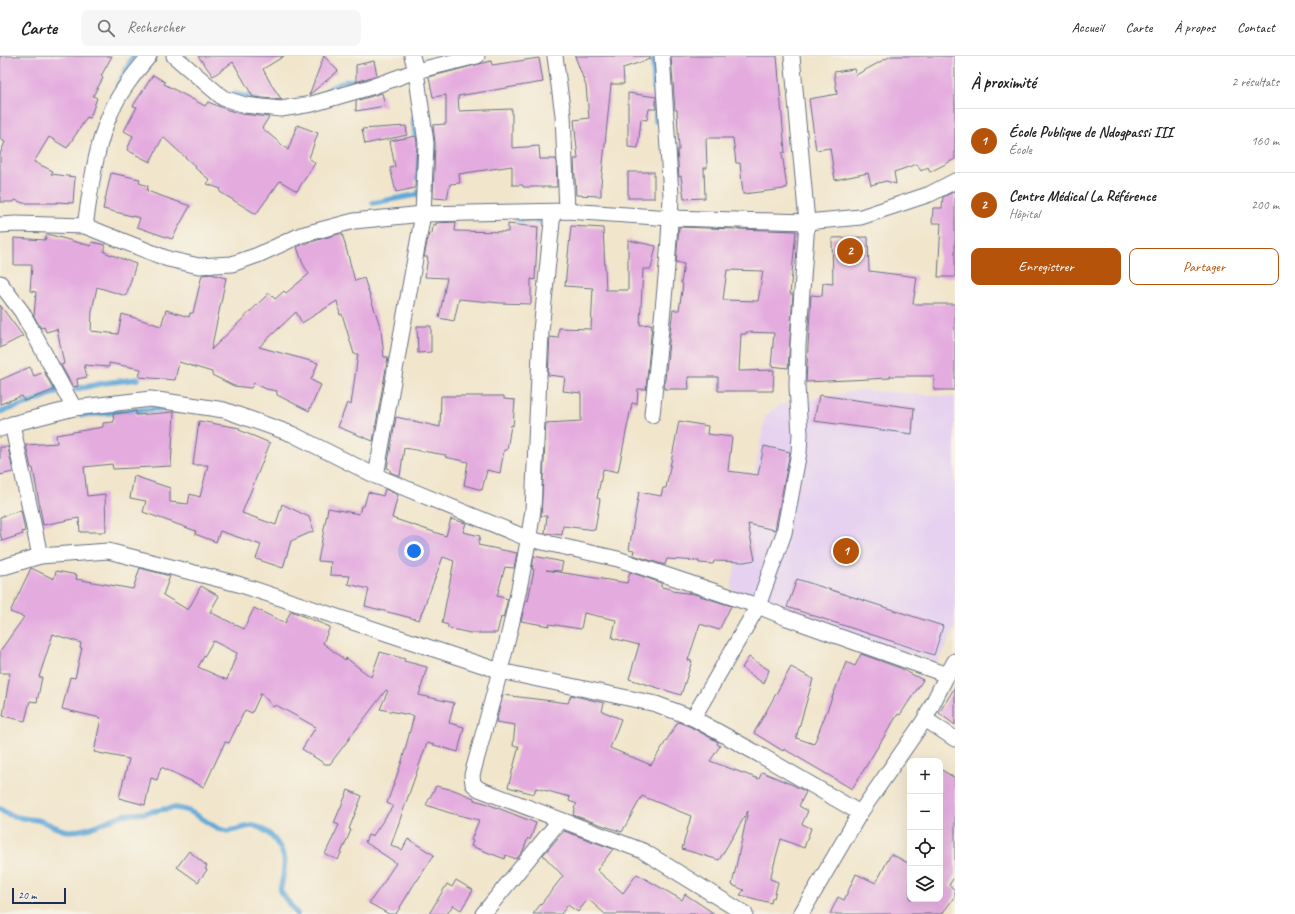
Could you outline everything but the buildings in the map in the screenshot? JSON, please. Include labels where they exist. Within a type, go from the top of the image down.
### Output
[{"type":"street","points":[[85,226],[97,153],[111,112],[130,79],[149,56]]},
{"type":"street","points":[[376,476],[423,214],[426,143],[416,71],[412,56]]},
{"type":"street","points":[[176,57],[223,98],[245,106],[281,109],[312,104],[374,86],[416,71],[477,56]]},
{"type":"street","points":[[555,56],[563,115],[560,211],[541,331],[533,510],[500,671],[472,776],[473,784],[479,789],[643,851],[745,914]]},
{"type":"street","points":[[652,415],[671,218],[671,195],[662,56]]},
{"type":"street","points":[[693,718],[758,606],[784,533],[799,452],[800,434],[797,386],[798,346],[808,222],[792,56]]},
{"type":"street","points":[[0,225],[85,226],[168,259],[199,266],[232,264],[258,255],[301,235],[354,221],[423,214],[560,211],[671,218],[808,222],[861,217],[930,194],[955,181]]},
{"type":"street","points":[[0,283],[22,312],[74,408]]},
{"type":"street","points":[[40,556],[6,427],[74,408],[151,399],[224,410],[292,434],[376,476],[528,539],[618,559],[758,606],[787,618],[947,675]]},
{"type":"street","points":[[0,568],[40,556],[108,551],[238,584],[500,671],[656,704],[693,718],[860,813]]},
{"type":"street","points":[[801,914],[860,813],[924,718],[955,661]]},
{"type":"street","points":[[924,718],[955,739]]},
{"type":"street","points":[[483,914],[560,820]]},
{"type":"shaded area","points":[[862,390],[955,397],[955,627],[938,662],[801,617],[731,589],[744,513],[749,506],[765,416],[779,405]]},
{"type":"waterway","points":[[118,86],[133,56]]},
{"type":"waterway","points":[[653,61],[656,121]]},
{"type":"waterway","points":[[320,96],[332,87],[347,81],[362,80],[394,72]]},
{"type":"waterway","points":[[229,97],[234,94],[257,99]]},
{"type":"waterway","points":[[413,119],[415,135]]},
{"type":"waterway","points":[[416,155],[418,178]]},
{"type":"waterway","points":[[373,203],[420,194],[419,191]]},
{"type":"waterway","points":[[518,219],[542,221]]},
{"type":"waterway","points":[[76,389],[104,383],[138,379]]},
{"type":"waterway","points":[[0,412],[32,402],[56,392],[56,386]]},
{"type":"waterway","points":[[82,415],[167,408]]},
{"type":"waterway","points":[[0,809],[13,816],[41,821],[68,831],[83,830],[124,815],[172,808],[188,811],[214,826],[228,831],[251,826],[259,827],[269,834],[280,848],[284,858],[284,875],[280,891],[297,914]]},
{"type":"place","name":"Centre Médical La Référence","points":[[850,251]]},
{"type":"place","name":"École Publique de Ndogpassi III","points":[[846,551]]}]
